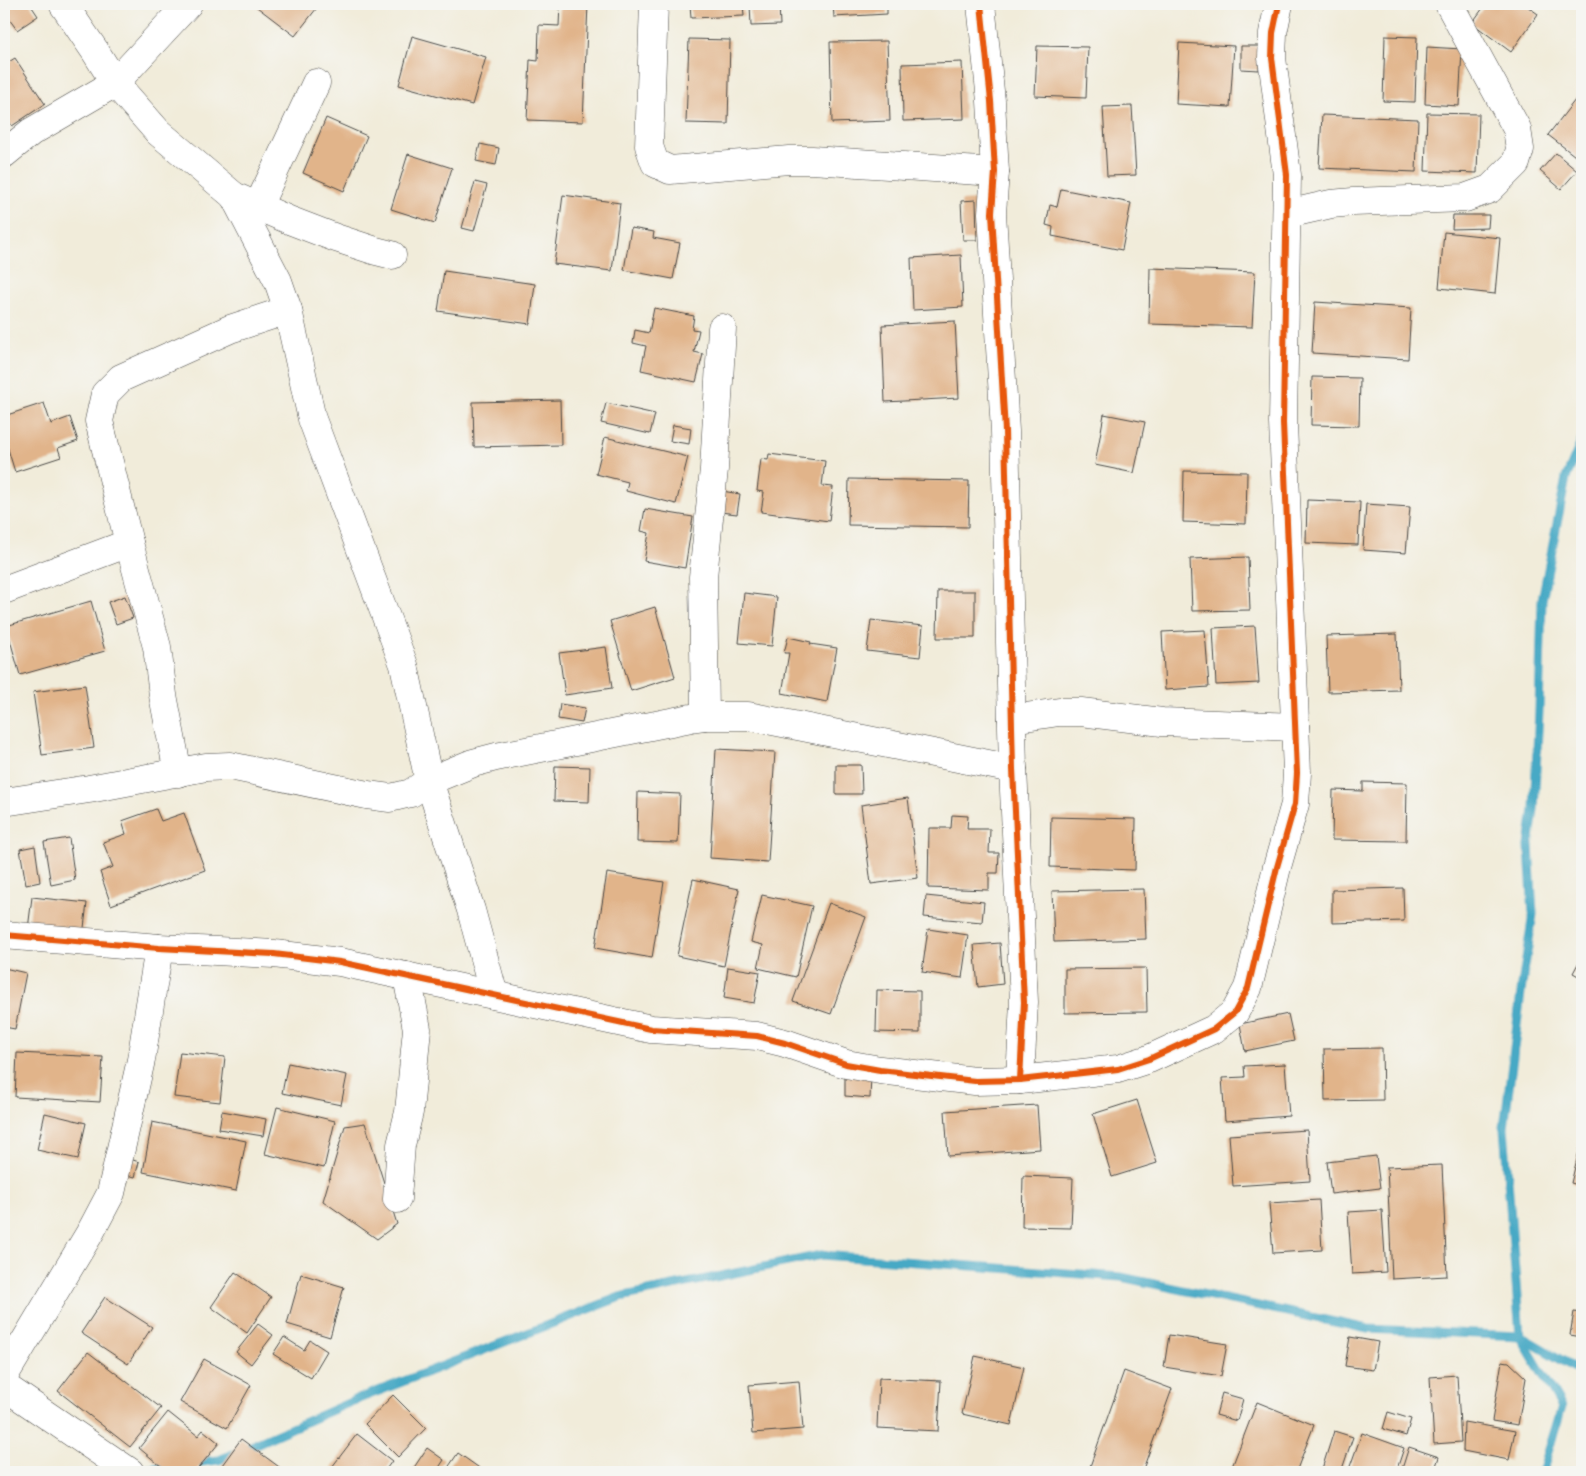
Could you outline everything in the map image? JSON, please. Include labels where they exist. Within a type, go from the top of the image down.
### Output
[{"type":"street","points":[[63,4],[116,83],[158,132],[246,201],[336,238],[392,255]]},
{"type":"street","points":[[4,154],[31,132],[116,83],[188,4]]},
{"type":"street","points":[[654,4],[649,146],[655,163],[670,170],[788,160],[812,160],[995,172]]},
{"type":"street","points":[[981,4],[991,102],[995,172],[992,214],[1005,431],[1013,769],[1024,1002],[1020,1080]]},
{"type":"street","points":[[4,935],[159,948],[274,954],[340,962],[651,1029],[758,1036],[785,1043],[846,1064],[880,1070],[975,1081],[1020,1080],[1118,1069],[1150,1059],[1214,1029],[1235,1012],[1248,988],[1277,866],[1295,804],[1297,773],[1283,423],[1288,174],[1272,58],[1273,34],[1280,4]]},
{"type":"street","points":[[1287,214],[1331,204],[1353,202],[1465,198],[1490,189],[1516,163],[1520,149],[1517,129],[1449,4]]},
{"type":"street","points":[[246,201],[316,82]]},
{"type":"street","points":[[246,201],[288,310],[312,419],[404,665],[430,781],[494,995]]},
{"type":"street","points":[[178,772],[163,695],[157,646],[99,421],[104,394],[121,378],[230,329],[288,310]]},
{"type":"street","points":[[705,716],[703,577],[714,469],[722,328]]},
{"type":"street","points":[[4,590],[129,543]]},
{"type":"street","points":[[1012,719],[1059,712],[1081,712],[1162,722],[1295,727]]},
{"type":"street","points":[[4,802],[89,789],[206,767],[230,766],[390,798],[411,794],[430,781],[474,763],[496,757],[705,716],[748,716],[1013,769]]},
{"type":"street","points":[[4,1376],[91,1231],[111,1193],[141,1060],[159,948]]},
{"type":"street","points":[[397,1199],[402,1145],[409,1112],[417,1029],[407,976]]},
{"type":"street","points":[[4,1386],[130,1472]]},
{"type":"building","points":[[9,4],[30,4],[38,16],[17,30],[4,12],[4,8]]},
{"type":"building","points":[[253,4],[320,4],[295,36]]},
{"type":"building","points":[[560,4],[588,4],[583,122],[527,120],[530,60],[538,61],[539,25],[559,26]]},
{"type":"building","points":[[690,4],[743,4],[744,16],[691,18]]},
{"type":"building","points":[[750,4],[779,4],[780,25],[751,26]]},
{"type":"building","points":[[833,4],[887,4],[887,14],[834,17]]},
{"type":"building","points":[[1486,4],[1524,4],[1538,14],[1511,52],[1472,23]]},
{"type":"building","points":[[412,36],[486,57],[472,105],[399,85]]},
{"type":"building","points":[[1385,36],[1417,37],[1415,102],[1383,101]]},
{"type":"building","points":[[689,39],[730,40],[728,124],[686,123]]},
{"type":"building","points":[[887,41],[890,121],[832,123],[830,42]]},
{"type":"building","points":[[1179,43],[1234,46],[1230,107],[1176,104]]},
{"type":"building","points":[[1037,46],[1088,47],[1086,98],[1035,96]]},
{"type":"building","points":[[1241,46],[1260,46],[1259,70],[1241,69]]},
{"type":"building","points":[[1427,47],[1462,49],[1459,106],[1425,104]]},
{"type":"building","points":[[15,58],[45,104],[12,126],[4,114],[4,65]]},
{"type":"building","points":[[962,62],[964,119],[903,121],[902,64]]},
{"type":"building","points":[[1582,91],[1582,154],[1579,159],[1548,135]]},
{"type":"building","points":[[1132,106],[1136,175],[1107,176],[1103,107]]},
{"type":"building","points":[[1427,113],[1479,114],[1477,173],[1425,171]]},
{"type":"building","points":[[1322,115],[1418,119],[1416,172],[1319,168]]},
{"type":"building","points":[[326,118],[367,136],[344,191],[303,173]]},
{"type":"building","points":[[480,144],[499,148],[496,165],[476,161]]},
{"type":"building","points":[[1556,153],[1577,171],[1561,189],[1540,171]]},
{"type":"building","points":[[408,154],[452,168],[435,223],[391,209]]},
{"type":"building","points":[[475,182],[487,185],[474,231],[462,228]]},
{"type":"building","points":[[1061,189],[1131,203],[1122,250],[1052,236],[1053,227],[1046,225],[1050,205],[1057,207]]},
{"type":"building","points":[[563,195],[620,203],[612,271],[554,264]]},
{"type":"building","points":[[976,200],[977,240],[963,240],[961,201]]},
{"type":"building","points":[[1453,215],[1489,215],[1488,228],[1452,229]]},
{"type":"building","points":[[631,228],[654,232],[653,238],[680,243],[673,279],[624,270]]},
{"type":"building","points":[[1444,232],[1500,238],[1495,294],[1439,288]]},
{"type":"building","points":[[961,255],[963,307],[913,310],[911,258]]},
{"type":"building","points":[[1150,268],[1255,272],[1252,327],[1149,324]]},
{"type":"building","points":[[444,271],[535,284],[530,324],[438,311]]},
{"type":"building","points":[[1315,302],[1411,308],[1408,359],[1312,353]]},
{"type":"building","points":[[654,308],[694,316],[692,329],[699,330],[694,352],[703,354],[696,382],[641,370],[646,346],[633,343],[635,330],[649,333]]},
{"type":"building","points":[[955,321],[959,398],[885,402],[882,325]]},
{"type":"building","points":[[1312,377],[1360,378],[1359,426],[1311,425]]},
{"type":"building","points":[[560,400],[561,445],[474,447],[473,402]]},
{"type":"building","points":[[44,403],[51,424],[70,417],[78,441],[58,448],[61,457],[15,472],[4,436],[4,416]]},
{"type":"building","points":[[606,403],[655,414],[650,434],[601,423]]},
{"type":"building","points":[[1104,414],[1145,422],[1134,473],[1095,465]]},
{"type":"building","points":[[673,425],[691,428],[689,444],[670,441]]},
{"type":"building","points":[[605,437],[688,457],[676,504],[626,491],[628,482],[596,474]]},
{"type":"building","points":[[769,454],[825,461],[822,486],[833,487],[829,521],[761,512],[764,492],[757,491],[761,459],[768,460]]},
{"type":"building","points":[[1184,471],[1247,472],[1246,524],[1183,522]]},
{"type":"building","points":[[849,479],[969,481],[968,527],[848,525]]},
{"type":"building","points":[[722,491],[740,494],[737,514],[720,512]]},
{"type":"building","points":[[1307,500],[1360,502],[1358,545],[1306,543]]},
{"type":"building","points":[[1366,504],[1410,507],[1406,553],[1363,550]]},
{"type":"building","points":[[645,509],[693,517],[685,568],[644,561],[649,533],[641,531]]},
{"type":"building","points":[[1248,557],[1250,610],[1192,611],[1190,559]]},
{"type":"building","points":[[938,591],[975,591],[975,638],[937,638]]},
{"type":"building","points":[[744,593],[777,597],[772,646],[739,643]]},
{"type":"building","points":[[125,596],[133,618],[116,624],[108,602]]},
{"type":"building","points":[[91,601],[105,651],[20,675],[6,626]]},
{"type":"building","points":[[655,607],[675,677],[631,691],[610,621]]},
{"type":"building","points":[[871,620],[923,626],[920,657],[867,651]]},
{"type":"building","points":[[1255,626],[1259,683],[1216,685],[1213,628]]},
{"type":"building","points":[[1205,630],[1209,687],[1165,690],[1162,632]]},
{"type":"building","points":[[1397,634],[1399,690],[1328,692],[1326,636]]},
{"type":"building","points":[[788,637],[811,642],[810,644],[837,648],[827,702],[782,693],[789,653],[784,653]]},
{"type":"building","points":[[606,647],[612,688],[565,695],[559,653]]},
{"type":"building","points":[[85,685],[94,748],[42,755],[33,692]]},
{"type":"building","points":[[560,704],[585,708],[582,723],[558,719]]},
{"type":"building","points":[[716,749],[775,752],[768,862],[710,858]]},
{"type":"building","points":[[836,765],[861,765],[862,794],[836,794]]},
{"type":"building","points":[[555,766],[590,767],[589,802],[554,801]]},
{"type":"building","points":[[1363,782],[1407,783],[1406,841],[1332,840],[1333,790],[1363,791]]},
{"type":"building","points":[[638,792],[680,794],[678,843],[637,842]]},
{"type":"building","points":[[908,798],[918,878],[871,884],[861,805]]},
{"type":"building","points":[[156,809],[161,821],[184,813],[205,870],[111,905],[100,872],[113,867],[103,842],[126,834],[122,821]]},
{"type":"building","points":[[952,815],[968,816],[967,829],[990,829],[989,853],[999,853],[998,873],[989,873],[989,890],[928,888],[929,828],[951,828]]},
{"type":"building","points":[[1051,817],[1136,819],[1135,870],[1050,867]]},
{"type":"building","points":[[69,838],[75,880],[51,885],[44,842]]},
{"type":"building","points":[[35,846],[40,882],[26,885],[20,849]]},
{"type":"building","points":[[607,873],[664,882],[652,958],[595,948]]},
{"type":"building","points":[[693,879],[739,889],[724,966],[677,956]]},
{"type":"building","points":[[1403,888],[1404,921],[1332,923],[1332,890]]},
{"type":"building","points":[[1144,889],[1146,939],[1054,942],[1052,891]]},
{"type":"building","points":[[762,895],[812,906],[796,977],[758,968],[763,945],[751,942]]},
{"type":"building","points":[[926,896],[984,902],[982,922],[924,917]]},
{"type":"building","points":[[32,897],[87,903],[83,936],[28,929]]},
{"type":"building","points":[[829,903],[866,917],[831,1014],[793,1001]]},
{"type":"building","points":[[928,929],[968,935],[962,978],[922,972]]},
{"type":"building","points":[[1000,943],[1003,984],[978,987],[974,945]]},
{"type":"building","points":[[1582,956],[1582,978],[1573,973]]},
{"type":"building","points":[[728,967],[760,972],[754,1003],[724,998]]},
{"type":"building","points":[[4,968],[26,973],[15,1029],[4,1027]]},
{"type":"building","points":[[1146,968],[1147,1012],[1065,1013],[1065,969]]},
{"type":"building","points":[[877,990],[920,991],[920,1033],[876,1032]]},
{"type":"building","points":[[1288,1014],[1294,1041],[1245,1051],[1240,1024]]},
{"type":"building","points":[[1382,1048],[1383,1100],[1325,1101],[1324,1049]]},
{"type":"building","points":[[180,1052],[225,1057],[220,1102],[174,1097]]},
{"type":"building","points":[[17,1053],[103,1057],[100,1102],[15,1097]]},
{"type":"building","points":[[288,1063],[347,1075],[341,1105],[282,1093]]},
{"type":"building","points":[[1285,1064],[1289,1116],[1225,1121],[1222,1078],[1245,1077],[1244,1066]]},
{"type":"building","points":[[845,1075],[871,1076],[870,1098],[845,1096]]},
{"type":"building","points":[[1137,1100],[1157,1163],[1112,1177],[1093,1114]]},
{"type":"building","points":[[1037,1105],[1040,1149],[948,1156],[945,1111]]},
{"type":"building","points":[[277,1107],[335,1121],[324,1168],[265,1154]]},
{"type":"building","points":[[222,1111],[266,1119],[263,1136],[219,1129]]},
{"type":"building","points":[[45,1113],[86,1123],[78,1159],[37,1150]]},
{"type":"building","points":[[152,1122],[246,1141],[236,1191],[143,1172]]},
{"type":"building","points":[[365,1123],[397,1224],[377,1239],[323,1201],[345,1126]]},
{"type":"building","points":[[1307,1130],[1310,1181],[1233,1186],[1229,1135]]},
{"type":"building","points":[[1582,1139],[1582,1186],[1571,1183]]},
{"type":"building","points":[[1376,1156],[1380,1188],[1331,1194],[1327,1162]]},
{"type":"building","points":[[124,1157],[139,1162],[135,1177],[119,1173]]},
{"type":"building","points":[[1442,1165],[1447,1276],[1392,1279],[1387,1167]]},
{"type":"building","points":[[1023,1176],[1073,1178],[1071,1228],[1022,1227]]},
{"type":"building","points":[[1319,1200],[1322,1250],[1273,1253],[1269,1203]]},
{"type":"building","points":[[1382,1210],[1386,1272],[1352,1274],[1348,1212]]},
{"type":"building","points":[[235,1272],[271,1297],[247,1333],[211,1307]]},
{"type":"building","points":[[301,1274],[344,1287],[330,1337],[287,1324]]},
{"type":"building","points":[[105,1297],[152,1327],[128,1364],[81,1333]]},
{"type":"building","points":[[1574,1312],[1582,1313],[1582,1337],[1570,1335]]},
{"type":"building","points":[[258,1324],[273,1335],[251,1364],[236,1352]]},
{"type":"building","points":[[1169,1335],[1227,1344],[1221,1376],[1164,1367]]},
{"type":"building","points":[[284,1337],[304,1350],[310,1340],[327,1351],[311,1378],[273,1354]]},
{"type":"building","points":[[1350,1337],[1378,1342],[1373,1370],[1345,1366]]},
{"type":"building","points":[[88,1352],[161,1408],[130,1447],[58,1391]]},
{"type":"building","points":[[975,1356],[1024,1367],[1011,1425],[962,1414]]},
{"type":"building","points":[[204,1359],[251,1385],[227,1428],[180,1402]]},
{"type":"building","points":[[1502,1361],[1509,1362],[1526,1378],[1518,1425],[1492,1421]]},
{"type":"building","points":[[1124,1371],[1172,1389],[1142,1472],[1088,1472]]},
{"type":"building","points":[[1457,1375],[1461,1442],[1434,1444],[1430,1377]]},
{"type":"building","points":[[879,1378],[941,1381],[938,1431],[877,1428]]},
{"type":"building","points":[[799,1381],[803,1429],[753,1433],[749,1385]]},
{"type":"building","points":[[1222,1393],[1243,1399],[1237,1421],[1216,1415]]},
{"type":"building","points":[[393,1395],[426,1428],[398,1457],[365,1424]]},
{"type":"building","points":[[1257,1402],[1314,1425],[1296,1472],[1230,1472]]},
{"type":"building","points":[[168,1412],[198,1436],[203,1430],[219,1443],[195,1472],[168,1472],[139,1448]]},
{"type":"building","points":[[1388,1412],[1411,1419],[1406,1436],[1383,1429]]},
{"type":"building","points":[[1464,1422],[1515,1431],[1509,1460],[1463,1451]]},
{"type":"building","points":[[1334,1431],[1353,1437],[1341,1472],[1321,1472]]},
{"type":"building","points":[[1362,1433],[1404,1448],[1396,1472],[1348,1472]]},
{"type":"building","points":[[357,1434],[392,1461],[384,1472],[339,1472],[332,1467]]},
{"type":"building","points":[[241,1439],[286,1472],[217,1472]]},
{"type":"building","points":[[1409,1447],[1439,1457],[1434,1472],[1401,1472]]},
{"type":"building","points":[[427,1448],[444,1460],[436,1472],[411,1472]]},
{"type":"building","points":[[458,1453],[485,1472],[445,1472]]},
{"type":"waterway","points":[[1542,1472],[1562,1407],[1520,1336],[1504,1128],[1533,914],[1529,846],[1534,809],[1542,600],[1566,478],[1582,440]]},
{"type":"waterway","points":[[193,1463],[219,1460],[353,1401],[620,1297],[821,1255],[1121,1277],[1368,1329],[1520,1336],[1582,1372]]},
{"type":"waterway","points":[[133,1471],[172,1466]]},
{"type":"cycle path","points":[[981,4],[991,101],[995,172],[992,213],[1005,431],[1013,769],[1024,1002],[1020,1080]]},
{"type":"cycle path","points":[[4,935],[159,948],[274,954],[340,962],[651,1029],[757,1036],[785,1043],[846,1064],[880,1070],[975,1081],[1020,1080],[1118,1069],[1149,1059],[1214,1029],[1235,1012],[1248,988],[1277,867],[1295,804],[1297,773],[1283,423],[1287,175],[1272,58],[1273,33],[1279,4]]}]
